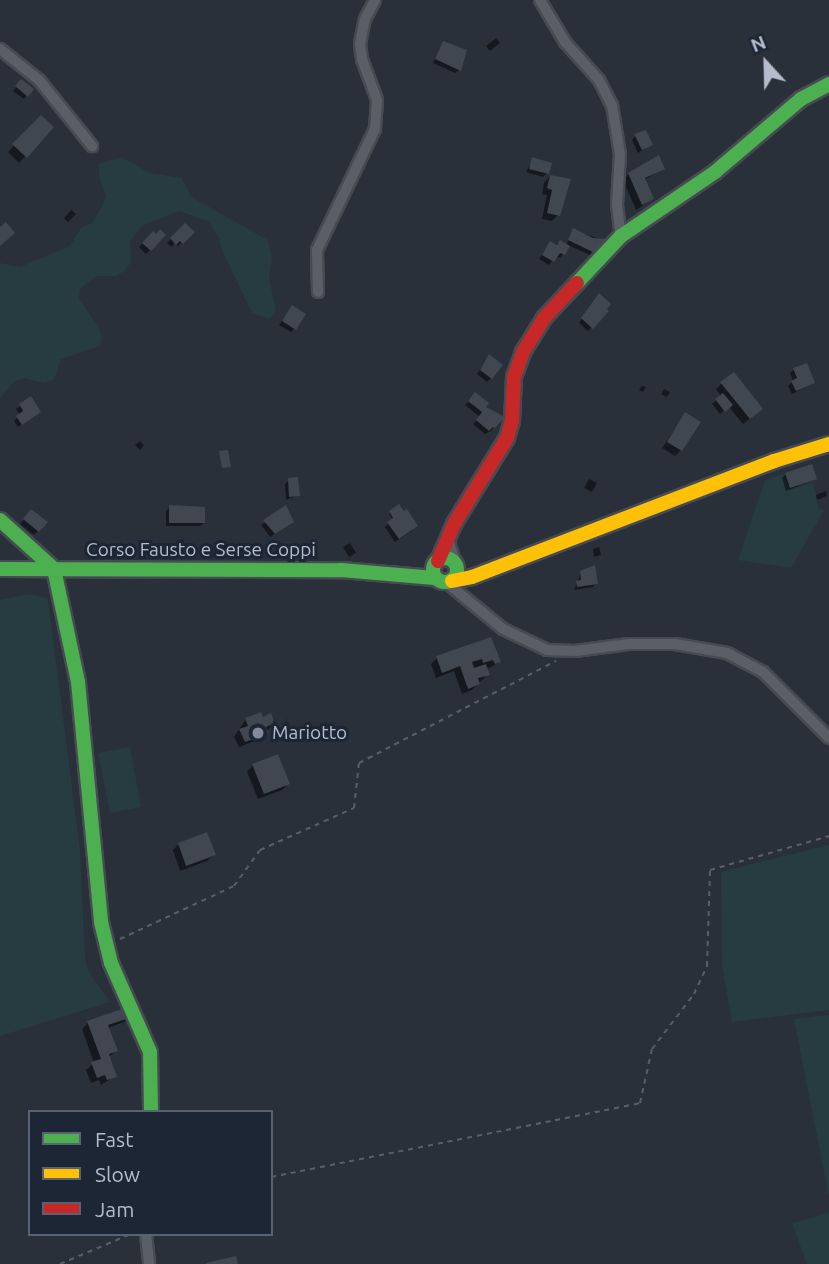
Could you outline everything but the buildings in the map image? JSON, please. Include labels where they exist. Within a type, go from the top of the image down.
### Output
[{"type":"street","points":[[318,292],[317,250],[370,145],[377,120],[377,100],[362,59],[360,44],[365,19],[375,0]]},
{"type":"street","points":[[540,0],[565,42],[599,80],[612,105],[620,154],[617,205],[621,236]]},
{"type":"street","points":[[0,49],[39,80],[92,146]]},
{"type":"street","points":[[441,573],[447,537],[507,438],[512,421],[514,377],[523,352],[544,318],[621,236],[715,172],[802,99],[829,84]]},
{"type":"street","points":[[441,573],[503,565],[774,461],[829,444]]},
{"type":"street","points":[[0,520],[54,569],[78,682],[101,922],[106,946],[150,1052],[153,1075],[151,1110]]},
{"type":"street","points":[[441,573],[457,576],[447,537]]},
{"type":"street","points":[[455,563],[503,565]]},
{"type":"street","name":"Corso Fausto e Serse Coppi","points":[[0,569],[441,573]]},
{"type":"street","points":[[441,573],[522,640],[547,650],[575,652],[629,644],[675,644],[727,653],[763,672],[829,738]]},
{"type":"street","points":[[146,1236],[149,1264]]},
{"type":"path","points":[[106,946],[234,886],[260,850],[354,808],[359,763],[575,652]]},
{"type":"path","points":[[273,1177],[640,1103],[652,1049],[694,994],[707,966],[710,870],[829,836]]},
{"type":"path","points":[[60,1264],[126,1236]]},
{"type":"green space","points":[[121,157],[150,173],[182,178],[191,197],[268,240],[272,258],[269,278],[276,310],[270,319],[252,313],[221,248],[219,238],[208,221],[179,211],[143,225],[130,241],[131,262],[125,271],[116,276],[96,276],[80,289],[79,299],[102,336],[100,346],[61,359],[54,379],[44,383],[24,378],[15,381],[0,398],[0,263],[20,267],[70,246],[81,228],[92,223],[103,205],[106,195],[99,176],[99,164]]},
{"type":"green space","points":[[783,474],[790,490],[813,483],[819,509],[824,510],[791,568],[738,560],[765,480]]},
{"type":"green space","points":[[29,594],[47,598],[49,607],[80,850],[85,960],[89,972],[110,1002],[0,1036],[0,600]]},
{"type":"green space","points":[[130,747],[141,807],[110,813],[98,753]]},
{"type":"green space","points":[[829,845],[829,1010],[732,1022],[722,965],[721,872]]},
{"type":"green space","points":[[829,1015],[829,1197],[794,1019]]},
{"type":"green space","points":[[829,1213],[829,1264],[807,1264],[792,1223]]},
{"type":"traffic: fast","points":[[577,283],[621,236],[715,172],[801,99],[829,84]]},
{"type":"traffic: fast","points":[[0,520],[54,569],[78,682],[101,922],[111,963],[150,1052],[151,1110]]},
{"type":"traffic: fast","points":[[445,558],[454,561],[457,570],[454,579],[445,582],[436,579],[433,570],[436,561],[445,558]]},
{"type":"traffic: fast","points":[[0,569],[341,570],[435,578]]},
{"type":"traffic: slow","points":[[452,581],[472,577],[774,461],[829,444]]},
{"type":"traffic: jam","points":[[438,561],[454,524],[507,438],[512,421],[514,377],[523,352],[544,318],[577,283]]},
{"type":"place","name":"Mariotto","points":[[258,733]]}]
